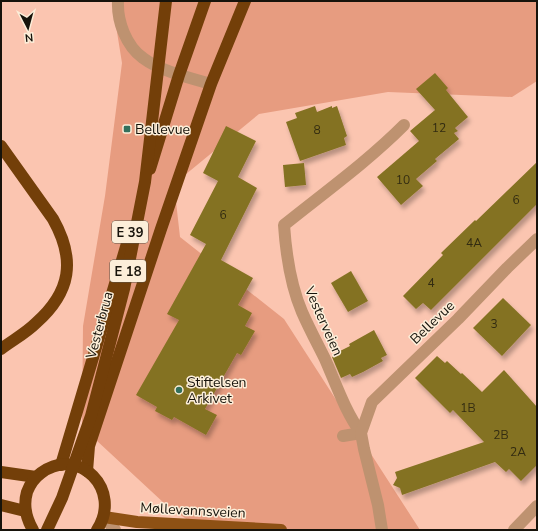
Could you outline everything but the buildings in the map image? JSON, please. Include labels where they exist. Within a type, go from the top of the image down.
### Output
[{"type":"highway","name":"Vesterbrua","points":[[47,530],[62,498],[91,416],[124,289],[145,182],[166,1]]},
{"type":"highway","name":"E 39","points":[[61,465],[179,75],[205,1]]},
{"type":"highway","name":"E 39","points":[[87,471],[89,446],[161,229],[211,84],[245,1]]},
{"type":"highway","points":[[1,146],[60,232],[65,245],[67,276],[62,291],[53,307],[36,324],[1,349]]},
{"type":"highway","points":[[33,530],[28,522],[25,511],[25,499],[29,487],[36,477],[47,469],[61,465],[74,465],[87,471],[97,480],[104,491],[106,504],[104,517],[98,530]]},
{"type":"highway","points":[[1,472],[36,477]]},
{"type":"highway","points":[[1,505],[25,511]]},
{"type":"main road","name":"Møllevannsveien","points":[[104,517],[137,522],[281,530]]},
{"type":"street","points":[[118,1],[120,20],[124,34],[135,51],[142,58],[179,75],[211,84]]},
{"type":"street","name":"Vesterveien","points":[[361,433],[354,424],[301,311],[293,288],[288,265],[284,225],[345,177],[404,125]]},
{"type":"street","name":"Bellevue","points":[[361,433],[372,402],[458,319],[537,239]]},
{"type":"street","points":[[343,436],[361,433],[382,530]]},
{"type":"street","points":[[514,530],[537,506]]},
{"type":"street","points":[[104,517],[115,530]]},
{"type":"shaded area","points":[[1,1],[537,1],[537,530],[1,530]]},
{"type":"shaded area","points":[[112,1],[537,1],[537,81],[512,97],[388,92],[259,114],[174,184],[180,237],[284,319],[420,530],[202,530],[165,504],[82,427],[83,326],[105,196],[122,63]]},
{"type":"place","name":"Bellevue","points":[[127,129]]},
{"type":"place","name":"Stiftelsen Arkivet","points":[[179,390]]}]
